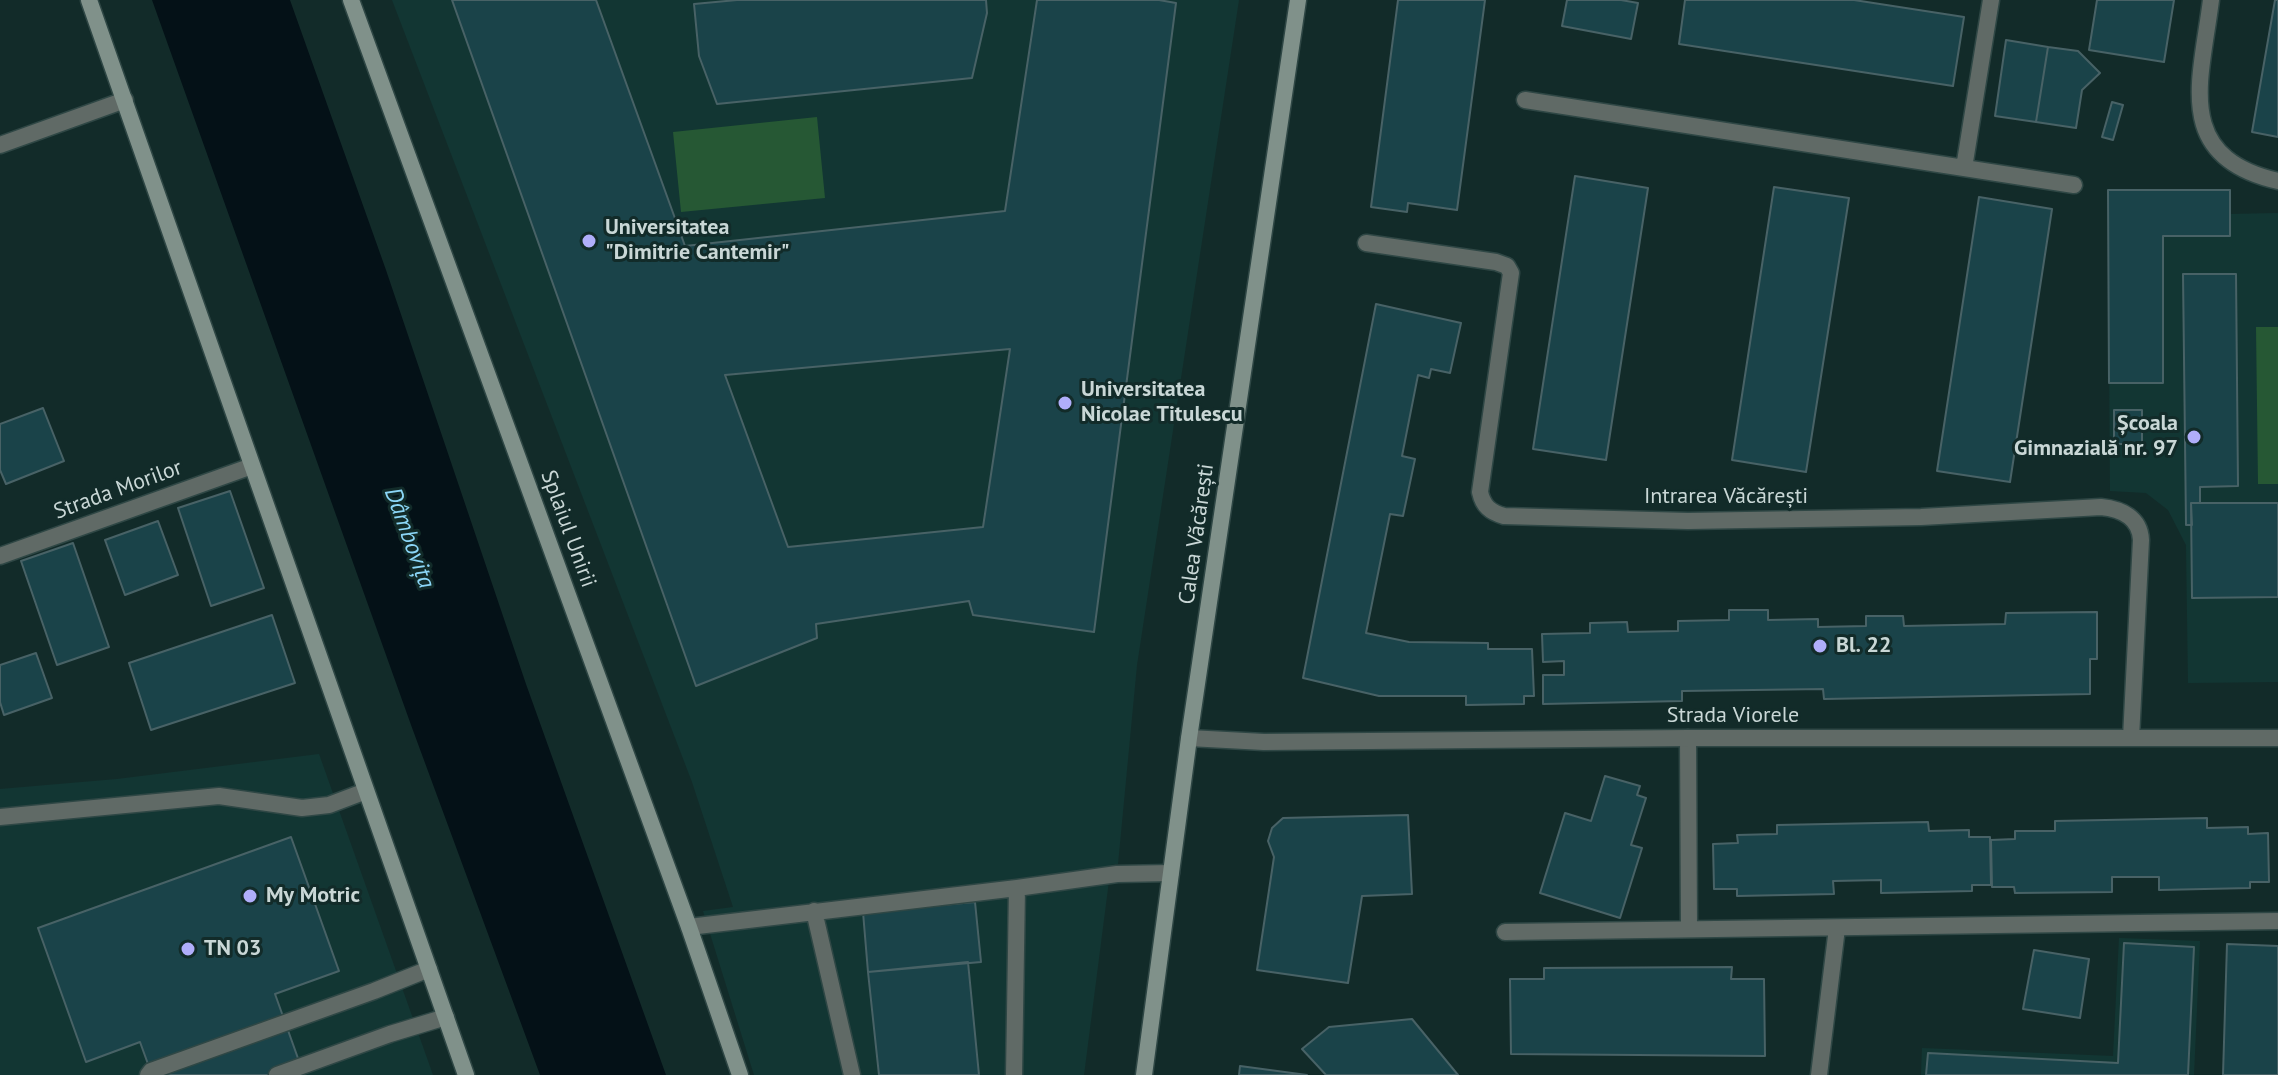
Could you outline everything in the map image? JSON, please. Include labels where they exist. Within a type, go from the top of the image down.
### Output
[{"type":"main road","points":[[89,0],[466,1075]]},
{"type":"main road","name":"Splaiul Unirii","points":[[351,0],[689,927],[740,1075]]},
{"type":"main road","name":"Calea Văcărești","points":[[1144,1075],[1189,738],[1298,0]]},
{"type":"street","points":[[1964,168],[1991,0]]},
{"type":"street","points":[[2211,0],[2198,105],[2207,135],[2216,150],[2230,161],[2278,181]]},
{"type":"street","points":[[0,145],[125,100]]},
{"type":"street","points":[[1525,100],[2074,185]]},
{"type":"street","name":"Intrarea Văcărești","points":[[1366,243],[1496,262],[1507,266],[1511,273],[1480,492],[1483,502],[1496,514],[1688,521],[1921,517],[2101,507],[2116,509],[2128,516],[2138,526],[2141,540],[2131,738]]},
{"type":"street","name":"Strada Morilor","points":[[0,556],[252,466]]},
{"type":"street","name":"Strada Viorele","points":[[1189,738],[1264,742],[2278,738]]},
{"type":"street","points":[[1688,738],[1689,929]]},
{"type":"street","points":[[0,817],[219,796],[302,808],[329,805],[366,791]]},
{"type":"street","points":[[689,927],[1117,874],[1171,873]]},
{"type":"street","points":[[1014,1075],[1017,888]]},
{"type":"street","points":[[814,911],[852,1075]]},
{"type":"street","points":[[1505,932],[2278,921]]},
{"type":"street","points":[[1819,1075],[1837,928]]},
{"type":"street","points":[[148,1075],[151,1071],[429,969]]},
{"type":"street","points":[[277,1075],[446,1017]]},
{"type":"shaded area","points":[[392,0],[1239,0],[1137,665],[1118,864],[1111,865],[1084,1075],[754,1075],[703,911],[733,907],[692,782]]},
{"type":"shaded area","name":"Școala Gimnazială nr. 97","points":[[2108,190],[2230,190],[2230,214],[2278,213],[2278,682],[2188,683],[2186,545],[2168,510],[2146,493],[2110,491]]},
{"type":"shaded area","points":[[319,754],[433,1075],[0,1075],[0,789],[117,779]]},
{"type":"shaded area","points":[[2119,938],[2200,941],[2194,1075],[1921,1075],[1922,1048],[2113,1056]]},
{"type":"green space","points":[[817,117],[825,198],[681,212],[673,132]]},
{"type":"green space","points":[[2256,327],[2278,327],[2278,484],[2258,484]]},
{"type":"water","name":"Dâmbovița","points":[[152,0],[290,0],[386,270],[526,684],[666,1075],[540,1075],[411,725]]},
{"type":"building","points":[[452,0],[596,0],[685,246],[1005,211],[1037,0],[1159,0],[1176,3],[1094,632],[973,615],[969,601],[816,624],[817,638],[696,686]],"holes":[[[1010,349],[983,527],[788,547],[725,375]]]},
{"type":"building","points":[[737,0],[986,0],[987,13],[972,78],[717,104],[699,56],[694,4]]},
{"type":"building","points":[[1398,0],[1485,0],[1457,210],[1408,203],[1407,212],[1371,207]]},
{"type":"building","points":[[1567,0],[1638,3],[1631,39],[1562,26]]},
{"type":"building","points":[[1685,0],[1854,0],[1964,17],[1953,86],[1679,44]]},
{"type":"building","points":[[2097,0],[2174,0],[2164,62],[2089,50]]},
{"type":"building","points":[[2275,0],[2278,0],[2278,137],[2252,132]]},
{"type":"building","points":[[2006,40],[2048,47],[2036,122],[1995,116]]},
{"type":"building","points":[[2048,47],[2078,51],[2100,73],[2082,90],[2076,128],[2036,122]]},
{"type":"building","points":[[2112,102],[2123,105],[2113,140],[2102,137]]},
{"type":"building","points":[[1575,176],[1648,188],[1606,460],[1533,449]]},
{"type":"building","points":[[1774,187],[1849,198],[1806,472],[1732,460]]},
{"type":"building","points":[[2108,190],[2230,190],[2230,236],[2163,236],[2163,383],[2109,383]]},
{"type":"building","points":[[1979,197],[2052,209],[2010,482],[1937,471]]},
{"type":"building","points":[[2183,274],[2236,274],[2238,486],[2200,487],[2200,503],[2191,503],[2192,525],[2186,525]]},
{"type":"building","points":[[1376,304],[1461,323],[1450,373],[1431,369],[1429,378],[1418,375],[1402,456],[1415,459],[1403,516],[1390,514],[1366,633],[1409,642],[1488,643],[1488,649],[1532,649],[1534,696],[1524,696],[1524,704],[1466,705],[1466,696],[1379,696],[1303,678]]},
{"type":"building","points":[[43,408],[64,461],[6,484],[0,470],[0,424]]},
{"type":"building","points":[[2114,410],[2142,410],[2142,444],[2114,444]]},
{"type":"building","points":[[230,491],[264,588],[211,606],[178,508]]},
{"type":"building","points":[[2191,503],[2278,503],[2278,597],[2192,598]]},
{"type":"building","points":[[158,521],[178,575],[125,595],[105,540]]},
{"type":"building","points":[[73,543],[109,647],[57,665],[21,561]]},
{"type":"building","name":"Bl. 22","points":[[1729,610],[1768,610],[1768,620],[1818,619],[1818,627],[1866,626],[1866,616],[1903,616],[1904,626],[2005,624],[2006,613],[2097,612],[2097,659],[2090,659],[2090,694],[1824,699],[1823,689],[1682,691],[1682,701],[1543,704],[1543,675],[1564,675],[1564,661],[1543,662],[1542,634],[1590,633],[1590,623],[1627,622],[1628,632],[1678,631],[1678,621],[1729,620]]},
{"type":"building","points":[[272,615],[295,683],[151,730],[129,663]]},
{"type":"building","points":[[36,653],[52,698],[4,715],[0,702],[0,665]]},
{"type":"building","points":[[1605,776],[1640,786],[1637,795],[1646,798],[1631,845],[1642,848],[1620,918],[1540,893],[1565,813],[1591,821]]},
{"type":"building","points":[[1408,815],[1412,894],[1362,896],[1348,983],[1257,970],[1274,857],[1268,841],[1272,828],[1283,818]]},
{"type":"building","points":[[2207,818],[2207,828],[2248,827],[2248,834],[2268,833],[2269,882],[2250,882],[2250,888],[2159,890],[2159,877],[2112,877],[2112,892],[2015,893],[2014,887],[1992,887],[1991,840],[2015,839],[2015,831],[2055,831],[2055,821]]},
{"type":"building","points":[[1928,822],[1929,831],[1969,830],[1969,837],[1990,837],[1991,885],[1972,885],[1972,891],[1881,893],[1881,880],[1833,881],[1834,894],[1737,896],[1737,889],[1714,889],[1713,844],[1738,843],[1737,835],[1777,834],[1777,825]]},
{"type":"building","name":"TN 03","points":[[291,837],[339,971],[275,994],[304,1075],[152,1075],[140,1042],[86,1062],[38,928]]},
{"type":"building","points":[[975,902],[981,962],[868,972],[863,912]]},
{"type":"building","points":[[2124,943],[2194,947],[2188,1075],[1926,1075],[1928,1053],[2118,1063]]},
{"type":"building","points":[[2227,944],[2278,946],[2278,1075],[2223,1075]]},
{"type":"building","points":[[2034,950],[2089,959],[2080,1018],[2023,1009]]},
{"type":"building","points":[[968,962],[979,1075],[879,1075],[868,972]]},
{"type":"building","points":[[1732,967],[1731,979],[1764,979],[1765,1056],[1511,1054],[1510,979],[1544,979],[1544,968]]},
{"type":"building","points":[[1412,1019],[1458,1075],[1326,1075],[1302,1049],[1329,1027]]},
{"type":"building","points":[[1240,1066],[1307,1075],[1239,1075]]},
{"type":"place","name":"Universitatea \"Dimitrie Cantemir\"","points":[[589,241]]},
{"type":"place","name":"Universitatea Nicolae Titulescu","points":[[1065,403]]},
{"type":"place","name":"Școala Gimnazială nr. 97","points":[[2194,437]]},
{"type":"place","name":"Bl. 22","points":[[1820,646]]},
{"type":"place","name":"My Motric","points":[[250,896]]},
{"type":"place","name":"TN 03","points":[[188,949]]}]
